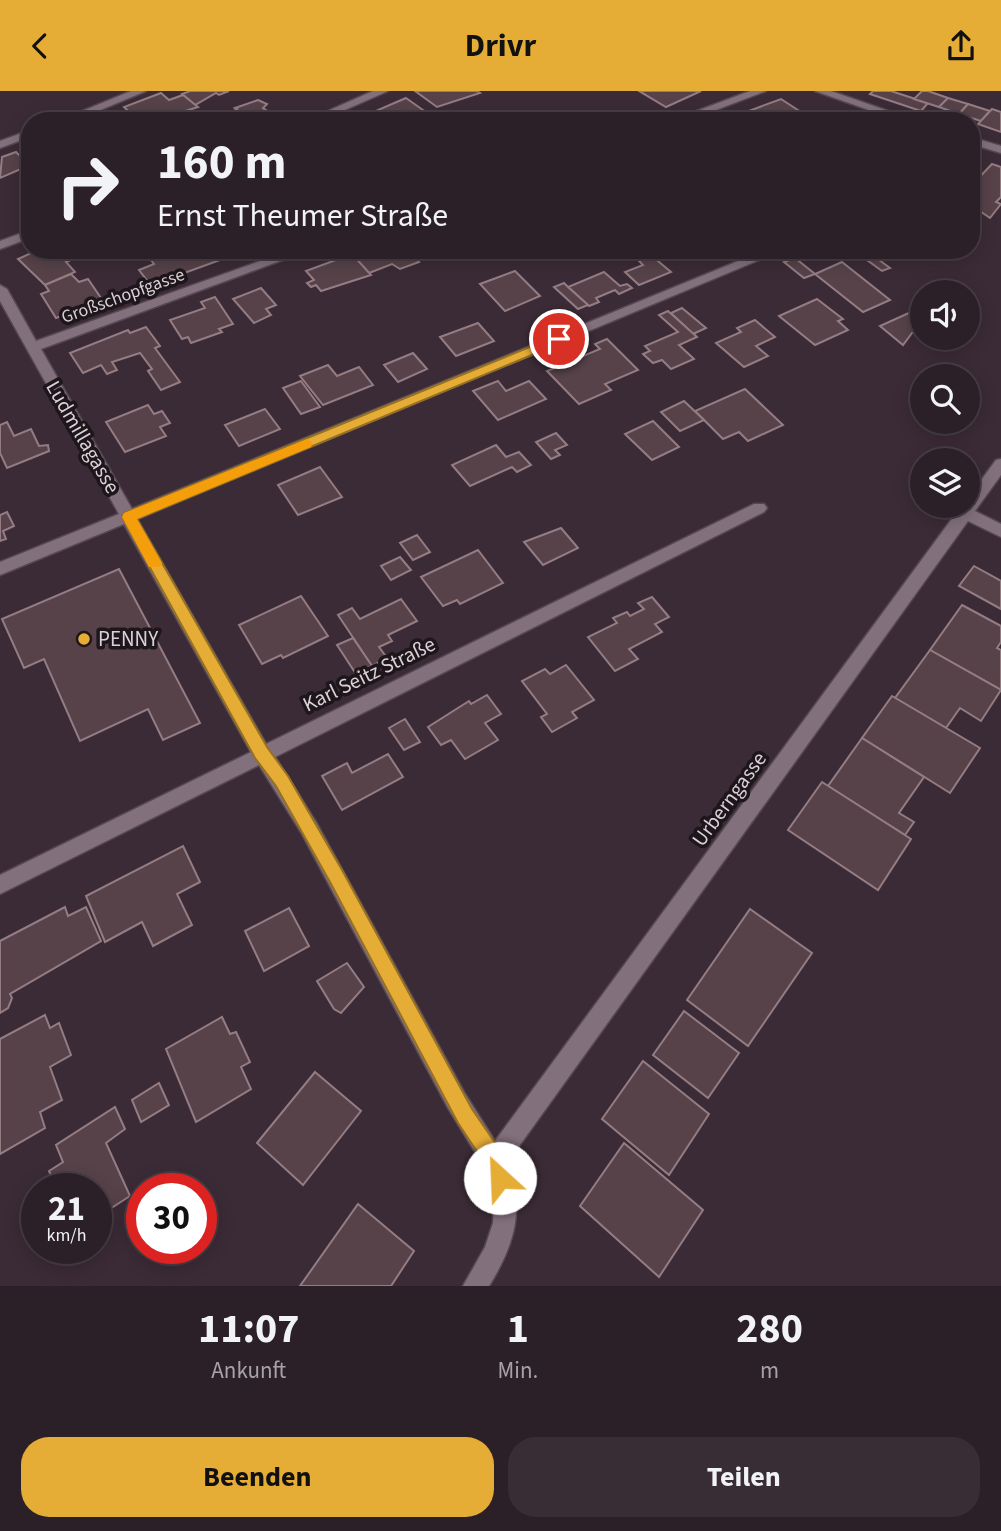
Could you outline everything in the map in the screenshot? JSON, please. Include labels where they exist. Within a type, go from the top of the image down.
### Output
[{"type":"street","points":[[86,112],[141,91]]},
{"type":"street","points":[[332,112],[383,91]]},
{"type":"street","points":[[701,112],[761,91]]},
{"type":"street","points":[[820,91],[884,112]]},
{"type":"street","points":[[0,145],[21,137]]},
{"type":"street","points":[[980,146],[1001,150]]},
{"type":"street","points":[[0,245],[21,237]]},
{"type":"street","name":"Großschopfgasse","points":[[32,347],[279,259]]},
{"type":"street","points":[[0,569],[755,259]]},
{"type":"street","name":"Ludmillagasse","points":[[0,289],[261,753],[289,793],[465,1116],[495,1160],[506,1196],[505,1230],[495,1255],[475,1286]]},
{"type":"street","name":"Urberngasse","points":[[980,493],[1001,464]]},
{"type":"street","name":"Karl Seitz Straße","points":[[0,885],[759,507]]},
{"type":"street","name":"Urberngasse","points":[[495,1160],[961,518]]},
{"type":"street","points":[[975,518],[1001,531]]},
{"type":"building","points":[[190,91],[229,91],[219,95],[216,93],[195,105],[182,94]]},
{"type":"building","points":[[415,91],[477,91],[480,93],[437,107]]},
{"type":"building","points":[[639,91],[701,91],[666,107]]},
{"type":"building","points":[[873,91],[891,91],[928,103],[921,111],[870,94]]},
{"type":"building","points":[[922,91],[948,98],[939,107],[914,99]]},
{"type":"building","points":[[161,93],[169,100],[183,95],[198,107],[182,112],[129,112],[124,107]]},
{"type":"building","points":[[406,98],[426,112],[381,112],[378,110]]},
{"type":"building","points":[[948,98],[968,104],[961,112],[939,107]]},
{"type":"building","points":[[781,99],[801,112],[746,112]]},
{"type":"building","points":[[258,100],[267,104],[263,108],[269,112],[232,112],[237,109],[235,108]]},
{"type":"building","points":[[968,104],[990,111],[981,121],[980,112],[961,112]]},
{"type":"building","points":[[992,109],[1001,112],[1001,132],[980,125]]},
{"type":"building","points":[[16,152],[21,154],[21,169],[0,178],[2,157]]},
{"type":"building","points":[[992,164],[1001,167],[1001,197],[996,202],[1001,204],[990,218],[980,211],[980,177]]},
{"type":"building","points":[[18,259],[73,259],[66,262],[75,272],[45,285]]},
{"type":"building","points":[[338,259],[357,259],[371,275],[321,291],[316,285],[311,287],[307,283],[314,280],[306,271]]},
{"type":"building","points":[[356,259],[416,259],[419,262],[400,269],[392,264],[369,273]]},
{"type":"building","points":[[656,259],[671,272],[639,285],[625,272],[643,265],[639,261]]},
{"type":"building","points":[[796,259],[815,274],[804,278],[784,262]]},
{"type":"building","points":[[865,259],[878,259],[890,268],[882,271]]},
{"type":"building","points":[[151,260],[220,260],[149,283],[139,270],[154,264]]},
{"type":"building","points":[[842,262],[890,300],[863,312],[815,274]]},
{"type":"building","points":[[515,271],[540,296],[505,311],[480,284]]},
{"type":"building","points":[[604,272],[620,286],[627,284],[632,288],[619,294],[615,290],[596,298],[599,302],[589,306],[568,287]]},
{"type":"building","points":[[71,274],[79,282],[88,279],[103,301],[56,318],[41,294],[49,291],[45,285]]},
{"type":"building","points":[[564,283],[588,305],[578,309],[554,287]]},
{"type":"building","points":[[261,288],[276,305],[266,309],[271,315],[254,323],[233,299]]},
{"type":"building","points":[[215,297],[233,324],[219,329],[222,332],[191,343],[188,337],[182,339],[170,320],[205,308],[201,302]]},
{"type":"building","points":[[817,299],[843,319],[838,321],[848,330],[815,345],[779,316]]},
{"type":"building","points":[[682,308],[706,328],[693,334],[671,313]]},
{"type":"building","points":[[668,311],[697,337],[679,345],[694,359],[671,369],[662,360],[653,363],[643,354],[650,351],[645,346],[678,332],[659,315]]},
{"type":"building","points":[[910,312],[910,336],[903,345],[880,326]]},
{"type":"building","points":[[755,320],[775,337],[756,346],[768,356],[744,367],[716,343],[741,332],[737,328]]},
{"type":"building","points":[[478,323],[494,341],[456,356],[440,337]]},
{"type":"building","points":[[146,327],[160,346],[155,348],[180,382],[161,390],[148,371],[152,369],[140,353],[112,362],[117,370],[107,374],[101,365],[83,373],[70,353],[128,330],[130,333]]},
{"type":"building","points":[[607,339],[638,370],[605,384],[611,390],[579,404],[547,371],[600,349],[595,344]]},
{"type":"building","points":[[413,353],[427,369],[398,382],[384,365]]},
{"type":"building","points":[[328,365],[337,376],[359,367],[373,385],[323,405],[300,376]]},
{"type":"building","points":[[301,381],[320,407],[301,414],[283,388]]},
{"type":"building","points":[[498,381],[506,391],[529,381],[546,399],[498,420],[473,391]]},
{"type":"building","points":[[745,389],[783,425],[748,441],[739,432],[723,439],[695,411]]},
{"type":"building","points":[[684,401],[704,420],[680,431],[661,412]]},
{"type":"building","points":[[148,405],[154,414],[162,411],[170,423],[160,427],[166,436],[125,452],[106,422]]},
{"type":"building","points":[[265,409],[280,429],[239,446],[225,425]]},
{"type":"building","points":[[653,421],[679,447],[652,460],[625,434]]},
{"type":"building","points":[[7,422],[14,436],[31,429],[39,446],[48,445],[49,451],[7,468],[0,453],[0,425]]},
{"type":"building","points":[[556,433],[567,445],[555,450],[560,455],[551,459],[536,442]]},
{"type":"building","points":[[496,445],[506,457],[519,452],[531,465],[517,472],[512,467],[470,486],[452,465]]},
{"type":"building","points":[[320,467],[342,497],[298,515],[278,485]]},
{"type":"building","points":[[7,512],[14,526],[3,531],[6,539],[0,541],[0,515]]},
{"type":"building","points":[[561,528],[578,548],[543,565],[524,542]]},
{"type":"building","points":[[417,535],[430,552],[413,560],[400,543]]},
{"type":"building","points":[[478,550],[503,583],[460,604],[457,600],[443,606],[421,577]]},
{"type":"building","points":[[400,557],[411,570],[391,580],[381,566]]},
{"type":"building","points":[[974,566],[1001,581],[1001,609],[959,586]]},
{"type":"building","name":"PENNY","points":[[119,569],[200,723],[163,740],[148,709],[80,741],[44,659],[24,668],[2,619]]},
{"type":"building","points":[[301,596],[328,636],[283,658],[281,655],[262,664],[239,625]]},
{"type":"building","points":[[652,597],[669,617],[655,624],[662,632],[629,649],[638,659],[615,671],[588,637],[617,623],[613,618],[627,612],[630,616],[644,609],[638,603]]},
{"type":"building","points":[[401,599],[417,621],[388,635],[392,641],[379,647],[387,658],[372,666],[338,615],[352,608],[360,619]]},
{"type":"building","points":[[962,605],[1001,626],[1001,642],[997,648],[1001,650],[1001,690],[930,650]]},
{"type":"building","points":[[353,638],[372,666],[356,674],[337,645]]},
{"type":"building","points":[[930,650],[1001,690],[981,721],[960,708],[946,728],[895,698]]},
{"type":"building","points":[[566,665],[594,700],[572,712],[577,718],[552,732],[541,717],[547,714],[522,681],[545,669],[550,674]]},
{"type":"building","points":[[487,695],[501,714],[485,723],[498,740],[465,759],[451,740],[441,745],[428,727],[469,701],[471,704]]},
{"type":"building","points":[[892,696],[980,748],[950,793],[862,738]]},
{"type":"building","points":[[405,719],[420,742],[404,750],[389,728]]},
{"type":"building","points":[[862,738],[924,777],[899,813],[914,822],[905,835],[828,786]]},
{"type":"building","points":[[388,754],[403,777],[342,810],[322,776],[347,763],[352,773]]},
{"type":"building","points":[[822,782],[911,839],[878,890],[788,830]]},
{"type":"building","points":[[183,846],[200,882],[177,894],[192,925],[153,946],[142,922],[105,942],[86,896]]},
{"type":"building","points":[[65,907],[68,916],[86,907],[101,941],[10,994],[12,998],[8,1008],[0,1013],[0,941]]},
{"type":"building","points":[[289,908],[309,946],[264,971],[245,931]]},
{"type":"building","points":[[750,909],[812,953],[748,1046],[687,1000]]},
{"type":"building","points":[[347,963],[364,987],[341,1013],[334,1009],[317,981]]},
{"type":"building","points":[[684,1011],[739,1053],[708,1098],[653,1055]]},
{"type":"building","points":[[45,1015],[50,1028],[59,1023],[71,1055],[50,1067],[62,1100],[40,1112],[45,1128],[0,1154],[0,1039]]},
{"type":"building","points":[[222,1017],[230,1034],[236,1032],[250,1062],[241,1067],[251,1089],[196,1122],[166,1049]]},
{"type":"building","points":[[643,1061],[709,1114],[669,1175],[602,1119]]},
{"type":"building","points":[[315,1072],[361,1111],[303,1185],[257,1143]]},
{"type":"building","points":[[159,1083],[169,1105],[141,1122],[132,1100]]},
{"type":"building","points":[[115,1107],[125,1129],[106,1143],[126,1187],[126,1199],[112,1208],[112,1173],[50,1173],[49,1171],[63,1162],[56,1145]]},
{"type":"building","points":[[624,1143],[703,1210],[659,1277],[580,1206]]},
{"type":"building","points":[[358,1204],[414,1251],[391,1286],[300,1286]]},
{"type":"slow traffic","points":[[155,563],[129,517],[307,443]]},
{"type":"place","name":"PENNY","points":[[84,639]]},
{"type":"route","points":[[500,1178],[495,1160],[465,1116],[336,876],[282,781],[261,753],[129,517],[559,339]]}]
